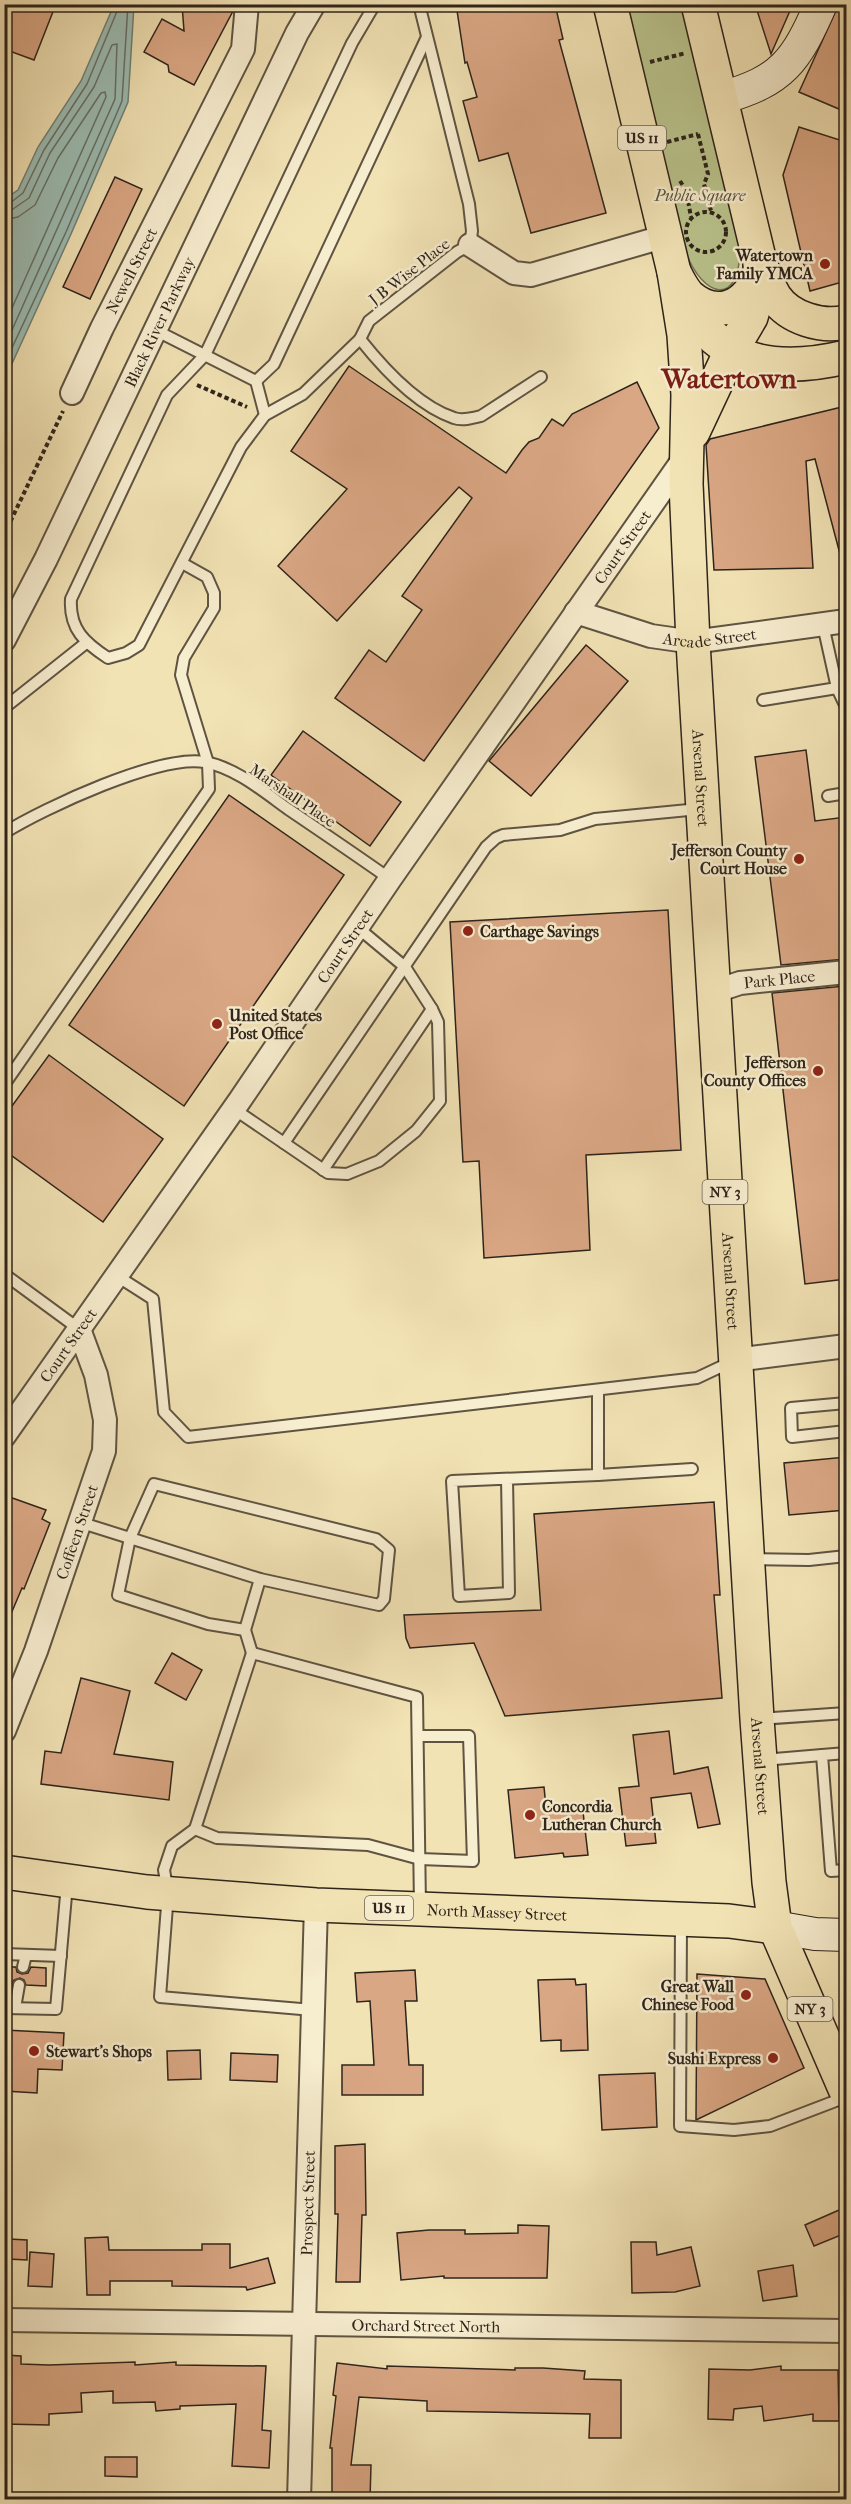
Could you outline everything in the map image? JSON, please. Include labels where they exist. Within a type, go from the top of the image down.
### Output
[{"type":"main road","name":"US 11","points":[[610,4],[674,272],[684,299],[700,323],[717,341],[731,351],[756,361],[793,366],[846,357]]},
{"type":"main road","points":[[698,4],[760,262],[766,281],[776,299],[788,311]]},
{"type":"main road","points":[[674,272],[687,294],[696,302],[709,308],[721,309],[740,302],[754,288],[759,275],[760,262]]},
{"type":"main road","name":"NY 3","points":[[685,457],[695,427],[731,351],[752,317],[761,282],[760,262]]},
{"type":"main road","name":"NY 3","points":[[674,272],[687,363],[685,457]]},
{"type":"main road","points":[[752,317],[776,310],[788,311],[821,323],[846,322]]},
{"type":"main road","name":"Arsenal Street","points":[[685,457],[702,809],[757,1719],[769,1882],[775,1928],[846,2091]]},
{"type":"main road","name":"North Massey Street","points":[[4,1872],[168,1893],[316,1905],[729,1921],[775,1928]]},
{"type":"street","name":"Newell Street","points":[[72,393],[102,328],[243,49],[247,4]]},
{"type":"street","name":"Black River Parkway","points":[[4,640],[46,559],[297,33],[314,4]]},
{"type":"street","points":[[721,98],[760,85],[779,73],[794,59],[821,4]]},
{"type":"street","points":[[470,245],[514,273],[531,274],[666,236]]},
{"type":"street","name":"Court Street","points":[[4,1436],[234,1109],[390,879],[685,457]]},
{"type":"street","name":"Arcade Street","points":[[576,612],[651,636],[693,642],[846,621]]},
{"type":"street","name":"Park Place","points":[[713,992],[740,983],[846,972]]},
{"type":"street","name":"Coffeen Street","points":[[4,1731],[36,1652],[104,1451],[105,1420],[96,1375],[79,1329]]},
{"type":"street","points":[[735,1360],[846,1346]]},
{"type":"street","name":"Prospect Street","points":[[299,2499],[316,1905]]},
{"type":"street","name":"US 11","points":[[775,1928],[815,1934],[846,1935]]},
{"type":"street","name":"Orchard Street North","points":[[4,2320],[846,2331]]},
{"type":"lane","points":[[155,330],[205,355],[256,381],[265,415],[241,447],[139,645],[126,653],[108,657],[86,643],[73,622],[70,611],[71,599],[167,394],[205,355],[352,44],[375,4]]},
{"type":"lane","name":"J B Wise Place","points":[[265,415],[303,394],[360,339],[369,321],[457,252],[470,245],[472,231],[469,204],[426,39],[420,4]]},
{"type":"lane","points":[[256,381],[274,364],[426,39]]},
{"type":"lane","points":[[360,339],[396,382],[437,410],[455,419],[481,416],[541,377]]},
{"type":"lane","points":[[4,1085],[208,789],[208,763],[181,675],[184,658],[214,608],[214,593],[207,577],[182,563]]},
{"type":"lane","points":[[824,625],[837,688],[846,707]]},
{"type":"lane","points":[[4,708],[86,643]]},
{"type":"lane","points":[[763,700],[837,688]]},
{"type":"lane","name":"Marshall Place","points":[[4,833],[47,808],[128,776],[177,762],[208,763],[240,776],[390,879]]},
{"type":"lane","points":[[828,796],[846,793]]},
{"type":"lane","points":[[284,1143],[486,847],[496,838],[503,835],[560,830],[595,819],[702,809]]},
{"type":"lane","points":[[234,1109],[323,1170],[338,1175],[347,1174],[379,1161],[416,1131],[440,1101],[438,1022],[432,1009],[405,967],[357,927]]},
{"type":"lane","points":[[323,1170],[432,1009]]},
{"type":"lane","points":[[4,1274],[79,1329]]},
{"type":"lane","points":[[117,1276],[153,1299],[164,1412],[188,1437],[697,1378],[735,1360]]},
{"type":"lane","points":[[598,1390],[598,1475]]},
{"type":"lane","points":[[846,1403],[791,1408],[792,1437],[846,1431]]},
{"type":"lane","points":[[507,1479],[509,1593],[459,1596],[452,1481],[692,1469]]},
{"type":"lane","points":[[80,1522],[130,1538],[260,1580],[379,1605],[384,1599],[389,1550],[376,1539],[154,1484],[130,1538],[118,1595],[208,1624],[245,1630]]},
{"type":"lane","points":[[748,1559],[808,1560],[846,1556]]},
{"type":"lane","points":[[260,1580],[245,1630],[252,1653],[195,1829],[172,1846],[164,1870],[168,1893],[160,1997],[313,2010]]},
{"type":"lane","points":[[252,1653],[417,1697],[420,1909]]},
{"type":"lane","points":[[757,1719],[846,1713]]},
{"type":"lane","points":[[195,1829],[217,1838],[368,1845],[420,1859],[473,1861],[469,1736],[418,1736]]},
{"type":"lane","points":[[761,1761],[846,1753]]},
{"type":"lane","points":[[822,1755],[831,1871],[846,1870]]},
{"type":"lane","points":[[19,1985],[10,2008],[56,2008],[68,1881]]},
{"type":"lane","points":[[681,1919],[680,2126],[734,2130],[770,2126],[846,2097]]},
{"type":"lane","points":[[4,1954],[61,1956]]},
{"type":"lane","points":[[23,1967],[26,1955]]},
{"type":"path","points":[[640,64],[690,52]]},
{"type":"path","points":[[658,144],[707,132]]},
{"type":"path","points":[[698,134],[708,174],[704,184],[711,212],[721,217],[726,227],[726,238],[719,248],[709,253],[699,251],[690,245],[686,236],[686,226],[691,217],[700,212],[711,212]]},
{"type":"path","points":[[182,379],[265,415]]},
{"type":"path","points":[[4,535],[72,393]]},
{"type":"green space","name":"Public Square","points":[[627,5],[682,5],[740,250],[734,281],[727,288],[719,290],[710,287],[693,268],[686,253]]},
{"type":"water","points":[[114,5],[134,5],[128,102],[5,379],[5,199],[18,190],[38,147],[81,81]]},
{"type":"building","points":[[15,4],[56,4],[34,60],[4,49],[4,31]]},
{"type":"building","points":[[182,4],[233,4],[233,11],[194,85],[169,72],[168,65],[144,52],[162,19],[184,31]]},
{"type":"building","points":[[456,4],[555,4],[563,39],[559,40],[606,213],[531,233],[508,153],[479,161],[463,101],[477,97],[467,62],[465,63]]},
{"type":"building","points":[[755,4],[793,4],[771,54]]},
{"type":"building","points":[[839,4],[846,4],[846,112],[799,92]]},
{"type":"building","points":[[799,127],[846,142],[846,281],[810,291],[783,175]]},
{"type":"building","points":[[115,177],[142,189],[90,299],[63,287]]},
{"type":"building","points":[[349,366],[506,473],[522,450],[529,442],[539,438],[552,419],[563,426],[572,414],[637,382],[659,428],[424,761],[335,698],[369,650],[386,662],[422,610],[402,596],[472,498],[459,487],[337,621],[278,566],[347,489],[291,451]]},
{"type":"building","points":[[846,406],[846,558],[841,558],[815,459],[806,461],[813,568],[714,570],[706,445],[710,439]]},
{"type":"building","points":[[586,645],[628,681],[531,796],[489,761]]},
{"type":"building","points":[[303,731],[401,802],[370,846],[271,775]]},
{"type":"building","points":[[806,750],[815,821],[846,817],[846,959],[781,965],[755,757]]},
{"type":"building","points":[[229,795],[344,875],[184,1106],[69,1025]]},
{"type":"building","points":[[668,910],[681,1150],[586,1155],[590,1250],[484,1258],[479,1161],[463,1162],[450,922]]},
{"type":"building","points":[[845,986],[846,1279],[805,1284],[772,993]]},
{"type":"building","points":[[49,1055],[163,1139],[103,1222],[4,1150],[4,1117]]},
{"type":"building","points":[[846,1457],[846,1510],[789,1515],[784,1463]]},
{"type":"building","points":[[4,1495],[46,1510],[42,1519],[50,1523],[24,1589],[22,1588],[5,1628]]},
{"type":"building","points":[[714,1502],[720,1595],[714,1595],[722,1698],[505,1716],[474,1643],[410,1648],[406,1638],[404,1615],[541,1610],[534,1514]]},
{"type":"building","points":[[172,1653],[202,1670],[186,1700],[155,1683]]},
{"type":"building","points":[[81,1678],[130,1691],[114,1754],[173,1762],[169,1800],[41,1784],[45,1751],[61,1753]]},
{"type":"building","points":[[669,1731],[674,1774],[708,1767],[720,1824],[698,1828],[691,1793],[651,1798],[656,1843],[626,1846],[619,1788],[639,1786],[633,1735]]},
{"type":"building","points":[[544,1787],[546,1807],[582,1803],[588,1855],[564,1857],[563,1853],[515,1858],[508,1790]]},
{"type":"building","points":[[4,1967],[16,1967],[17,1972],[22,1974],[28,1973],[31,1967],[46,1968],[46,1986],[26,1985],[20,1978],[14,1980],[11,1985],[4,1985]]},
{"type":"building","points":[[415,1970],[417,2001],[405,2001],[409,2065],[423,2065],[423,2095],[342,2095],[342,2065],[374,2065],[370,2001],[357,2002],[355,1973]]},
{"type":"building","points":[[697,1974],[765,1979],[804,2068],[696,2120]]},
{"type":"building","points":[[575,1979],[576,1985],[586,1984],[588,2050],[561,2051],[561,2040],[541,2041],[538,1980]]},
{"type":"building","name":"Stewart's Shops","points":[[4,2030],[64,2033],[62,2070],[38,2069],[37,2093],[4,2091]]},
{"type":"building","points":[[200,2050],[201,2079],[168,2080],[167,2051]]},
{"type":"building","points":[[231,2053],[278,2055],[277,2082],[230,2080]]},
{"type":"building","points":[[655,2073],[657,2127],[602,2130],[599,2075]]},
{"type":"building","points":[[365,2144],[366,2215],[362,2215],[360,2282],[336,2282],[338,2214],[335,2214],[335,2146]]},
{"type":"building","points":[[846,2207],[846,2233],[814,2246],[805,2225]]},
{"type":"building","points":[[518,2225],[549,2226],[547,2278],[444,2278],[444,2276],[401,2280],[397,2233],[465,2230],[465,2234],[518,2233]]},
{"type":"building","points":[[108,2237],[109,2250],[202,2250],[202,2244],[230,2244],[230,2268],[268,2258],[275,2283],[247,2290],[246,2287],[172,2286],[172,2281],[110,2281],[110,2295],[87,2295],[85,2238]]},
{"type":"building","points":[[9,2239],[27,2240],[27,2260],[8,2259]]},
{"type":"building","points":[[631,2242],[656,2242],[657,2255],[691,2247],[700,2286],[675,2292],[632,2293]]},
{"type":"building","points":[[30,2252],[54,2254],[52,2287],[28,2286]]},
{"type":"building","points":[[793,2265],[797,2296],[763,2301],[758,2271]]},
{"type":"building","points":[[4,2355],[21,2356],[21,2364],[135,2362],[135,2365],[176,2362],[176,2365],[266,2366],[262,2430],[271,2431],[269,2468],[232,2466],[236,2404],[180,2406],[180,2409],[156,2411],[155,2402],[113,2403],[113,2391],[81,2393],[82,2412],[49,2414],[49,2425],[4,2424]]},
{"type":"building","points":[[337,2363],[387,2369],[387,2366],[515,2370],[515,2368],[543,2368],[585,2371],[584,2379],[621,2380],[621,2438],[589,2438],[590,2414],[427,2411],[427,2401],[359,2397],[351,2465],[371,2465],[370,2499],[332,2499],[332,2448],[330,2448]]},
{"type":"building","points":[[781,2366],[781,2370],[838,2370],[839,2421],[813,2421],[813,2414],[764,2421],[762,2406],[734,2409],[733,2420],[708,2419],[709,2369],[750,2370]]},
{"type":"building","points":[[105,2457],[137,2457],[137,2477],[105,2476]]},
{"type":"place","name":"Watertown Family YMCA","points":[[825,264]]},
{"type":"place","name":"Jefferson County Court House","points":[[799,859]]},
{"type":"place","name":"Carthage Savings","points":[[468,931]]},
{"type":"place","name":"United States Post Office","points":[[217,1024]]},
{"type":"place","name":"Jefferson County Offices","points":[[818,1071]]},
{"type":"place","name":"Concordia Lutheran Church","points":[[530,1815]]},
{"type":"place","name":"Great Wall Chinese Food","points":[[746,1995]]},
{"type":"place","name":"Stewart's Shops","points":[[34,2051]]},
{"type":"place","name":"Sushi Express","points":[[773,2058]]},
{"type":"district","name":"Watertown","points":[[729,378]]}]
